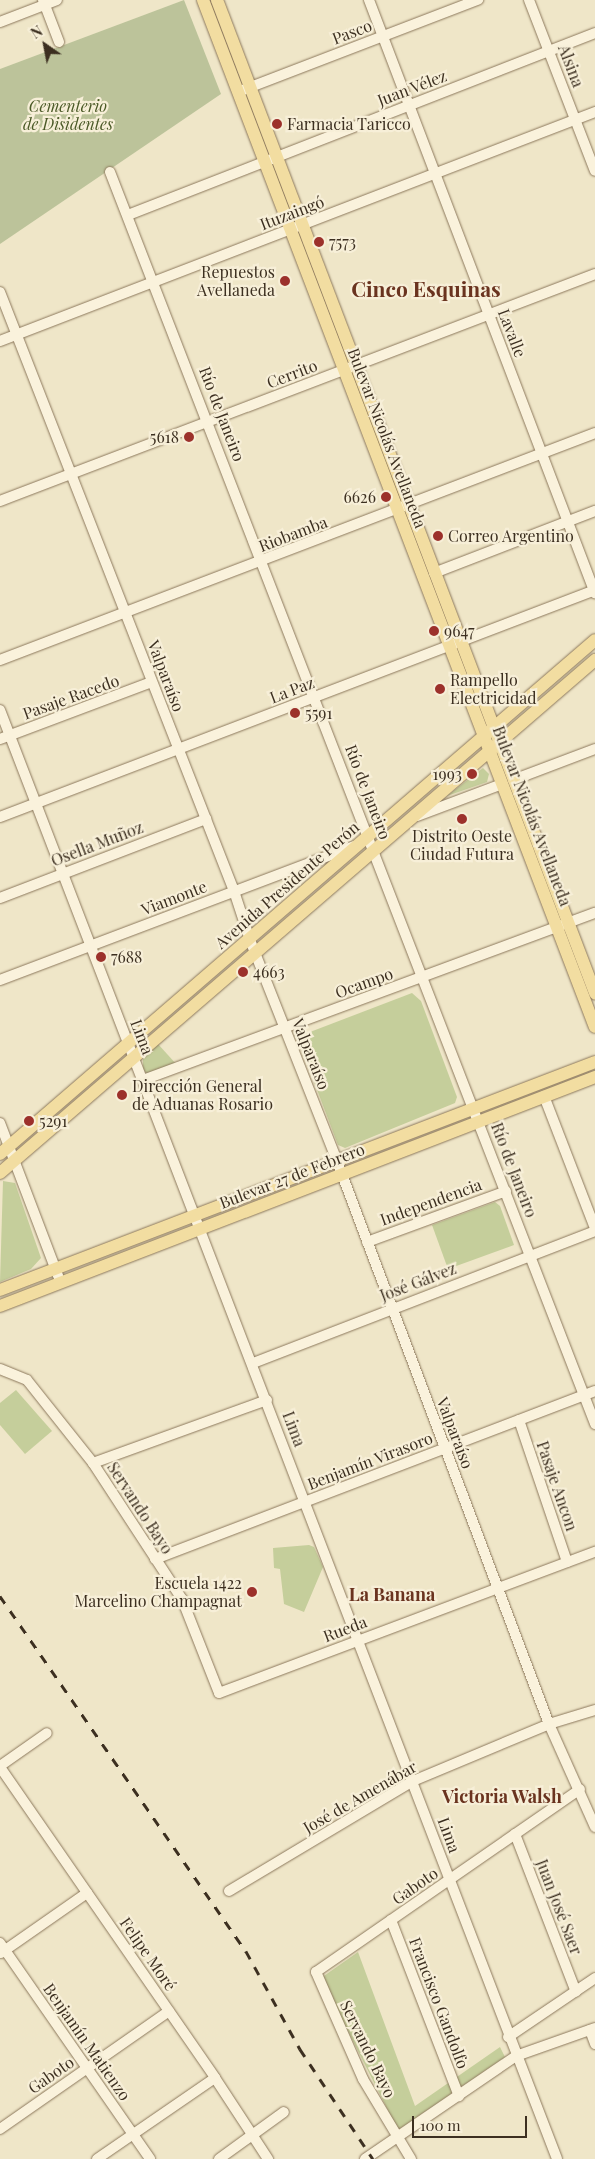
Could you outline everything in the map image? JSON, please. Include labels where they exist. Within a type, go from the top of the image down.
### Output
[{"type":"main road","name":"Bulevar Nicolás Avellaneda","points":[[203,0],[264,162],[296,227]]},
{"type":"main road","name":"Bulevar Nicolás Avellaneda","points":[[217,0],[276,157],[296,227],[562,925],[595,1028]]},
{"type":"main road","name":"Bulevar Nicolás Avellaneda","points":[[402,508],[434,573],[455,644]]},
{"type":"main road","name":"Avenida Presidente Perón","points":[[5,1150],[129,1045],[595,640]]},
{"type":"main road","name":"Avenida Presidente Perón","points":[[0,1173],[256,956],[375,850],[595,660]]},
{"type":"main road","name":"Bulevar Nicolás Avellaneda","points":[[562,925],[595,993]]},
{"type":"main road","name":"Bulevar 27 de Febrero","points":[[0,1290],[595,1062]]},
{"type":"main road","name":"Bulevar 27 de Febrero","points":[[0,1306],[595,1077]]},
{"type":"street","points":[[0,22],[44,2],[57,0]]},
{"type":"street","name":"Lavalle","points":[[369,0],[595,591]]},
{"type":"street","name":"Pasco","points":[[238,92],[478,0]]},
{"type":"street","name":"Alsina","points":[[529,0],[595,171]]},
{"type":"street","points":[[44,2],[59,42]]},
{"type":"street","name":"Juan Vélez","points":[[128,215],[595,33]]},
{"type":"street","name":"Ituzaingó","points":[[0,341],[595,112]]},
{"type":"street","name":"Río de Janeiro","points":[[110,172],[424,976],[595,1424]]},
{"type":"street","name":"Cerrito","points":[[0,501],[595,274]]},
{"type":"street","name":"Valparaíso","points":[[0,292],[234,891],[256,956],[342,1174],[549,1724],[580,1789],[595,1827]]},
{"type":"street","name":"Riobamba","points":[[0,660],[263,562],[595,434]]},
{"type":"street","points":[[434,573],[595,511]]},
{"type":"street","name":"La Paz","points":[[0,817],[595,591]]},
{"type":"street","name":"Pasaje Racedo","points":[[5,737],[152,682]]},
{"type":"street","name":"Lima","points":[[0,710],[5,737],[36,803],[134,1059],[196,1214],[413,1781],[508,2037],[557,2159]]},
{"type":"street","points":[[413,817],[595,749]]},
{"type":"street","name":"Osella Muñoz","points":[[0,898],[206,818]]},
{"type":"street","name":"Viamonte","points":[[0,980],[359,844]]},
{"type":"street","name":"Ocampo","points":[[143,1080],[595,912]]},
{"type":"street","points":[[544,1096],[595,1229]]},
{"type":"street","points":[[1,1127],[5,1150],[14,1161],[61,1283]]},
{"type":"street","name":"Independencia","points":[[367,1242],[506,1190]]},
{"type":"street","name":"José Gálvez","points":[[253,1363],[391,1308],[531,1256],[595,1229]]},
{"type":"street","name":"Servando Bayo","points":[[0,1369],[27,1380],[93,1463],[182,1599],[219,1693]]},
{"type":"street","name":"Benjamín Virasoro","points":[[155,1559],[595,1391]]},
{"type":"street","points":[[93,1463],[267,1400]]},
{"type":"street","name":"Pasaje Ancon","points":[[519,1420],[567,1562]]},
{"type":"street","name":"Rueda","points":[[219,1693],[595,1552]]},
{"type":"street","name":"José de Amenábar","points":[[229,1891],[413,1781],[549,1724],[595,1710]]},
{"type":"street","points":[[0,1766],[47,1733]]},
{"type":"street","name":"Felipe Moré","points":[[0,1766],[216,2078],[251,2137],[268,2159]]},
{"type":"street","name":"Gaboto","points":[[316,1972],[580,1789]]},
{"type":"street","name":"Juan José Saer","points":[[515,1834],[576,1992]]},
{"type":"street","points":[[2,1949],[87,1893]]},
{"type":"street","name":"Francisco Gandolfo","points":[[391,1920],[459,2096]]},
{"type":"street","name":"Benjamín Matienzo","points":[[2,1949],[150,2159]]},
{"type":"street","name":"Servando Bayo","points":[[316,1972],[363,2079],[410,2159]]},
{"type":"street","points":[[508,2037],[595,1978]]},
{"type":"street","name":"Gaboto","points":[[0,2129],[169,2011]]},
{"type":"street","points":[[365,2159],[516,2056],[592,2029],[595,2044]]},
{"type":"street","points":[[97,2159],[216,2078]]},
{"type":"street","points":[[219,2159],[284,2112]]},
{"type":"green space","name":"Cementerio de Disidentes","points":[[184,0],[221,94],[0,244],[0,69]]},
{"type":"green space","points":[[483,768],[489,774],[487,782],[447,796]]},
{"type":"green space","points":[[412,993],[421,1001],[457,1097],[455,1103],[345,1148],[338,1145],[297,1037]]},
{"type":"green space","points":[[158,1044],[177,1065],[148,1074],[143,1070],[143,1058]]},
{"type":"green space","points":[[3,1181],[15,1183],[41,1258],[31,1269],[0,1282]]},
{"type":"green space","points":[[495,1202],[500,1206],[514,1245],[448,1269],[432,1225]]},
{"type":"green space","points":[[16,1390],[52,1431],[25,1454],[0,1425],[0,1403]]},
{"type":"green space","points":[[309,1545],[314,1547],[323,1567],[304,1612],[284,1604],[280,1569],[274,1568],[273,1548]]},
{"type":"green space","points":[[358,1952],[415,2106],[500,2047],[505,2057],[398,2130],[321,1978]]},
{"type":"railway","points":[[0,1596],[246,1951],[300,2049],[373,2159]]},
{"type":"place","name":"Farmacia Taricco","points":[[277,124]]},
{"type":"place","name":"7573","points":[[319,242]]},
{"type":"place","name":"Repuestos Avellaneda","points":[[285,281]]},
{"type":"place","name":"5618","points":[[189,437]]},
{"type":"place","name":"6626","points":[[386,497]]},
{"type":"place","name":"Correo Argentino","points":[[438,536]]},
{"type":"place","name":"9647","points":[[434,631]]},
{"type":"place","name":"Rampello Electricidad","points":[[440,689]]},
{"type":"place","name":"5591","points":[[295,713]]},
{"type":"place","name":"1993","points":[[472,774]]},
{"type":"place","name":"Distrito Oeste Ciudad Futura","points":[[462,819]]},
{"type":"place","name":"7688","points":[[101,957]]},
{"type":"place","name":"4663","points":[[243,972]]},
{"type":"place","name":"Dirección General de Aduanas Rosario","points":[[122,1095]]},
{"type":"place","name":"5291","points":[[29,1121]]},
{"type":"place","name":"Escuela 1422 Marcelino Champagnat","points":[[252,1592]]},
{"type":"district","name":"Cinco Esquinas","points":[[426,288]]},
{"type":"district","name":"La Banana","points":[[392,1594]]},
{"type":"district","name":"Victoria Walsh","points":[[502,1796]]}]
